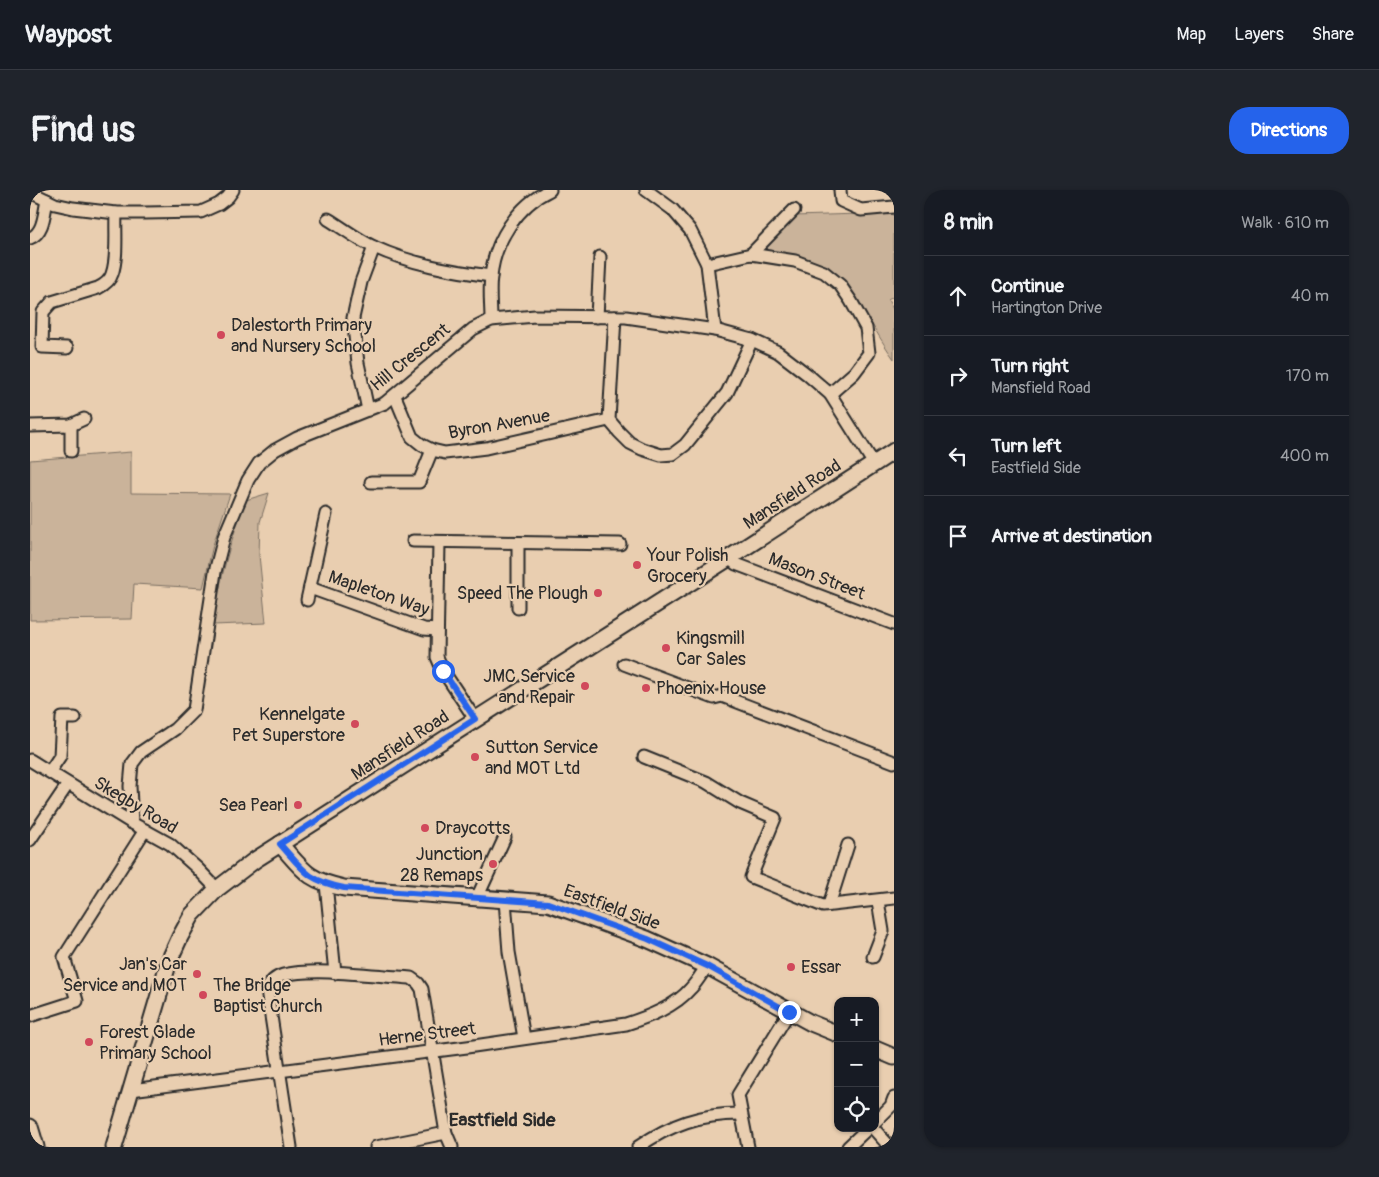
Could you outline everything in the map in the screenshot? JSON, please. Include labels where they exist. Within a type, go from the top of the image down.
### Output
[{"type":"main road","name":"Mansfield Road","points":[[114,1147],[169,961],[192,915],[217,889],[245,867],[280,844],[894,451]]},
{"type":"main road","name":"Eastfield Side","points":[[280,844],[308,876],[326,884],[344,888],[548,903],[648,939],[707,966],[789,1012],[834,1032]]},
{"type":"main road","points":[[879,1051],[894,1057]]},
{"type":"main road","points":[[30,1127],[36,1147]]},
{"type":"street","points":[[30,192],[47,200],[73,208],[116,214],[202,212],[219,204],[233,190]]},
{"type":"street","points":[[491,320],[490,276],[499,245],[516,217],[538,196],[550,190]]},
{"type":"street","points":[[646,190],[672,209],[690,230],[707,264],[715,330]]},
{"type":"street","points":[[840,190],[841,201],[861,210],[894,207]]},
{"type":"street","points":[[30,238],[41,229],[47,200]]},
{"type":"street","points":[[751,254],[794,210]]},
{"type":"street","points":[[67,348],[42,348],[43,312],[52,302],[98,288],[110,278],[114,263],[116,214]]},
{"type":"street","points":[[328,219],[374,248],[440,269],[490,276]]},
{"type":"street","points":[[368,410],[358,363],[353,318],[361,282],[374,248]]},
{"type":"street","points":[[707,264],[751,254],[796,261],[824,272],[840,285],[866,328],[869,353],[854,373],[830,394]]},
{"type":"street","points":[[597,316],[600,257]]},
{"type":"street","name":"Hill Crescent","points":[[132,823],[130,786],[132,764],[141,752],[175,729],[194,710],[215,572],[224,537],[248,480],[259,463],[275,450],[297,438],[385,403],[473,329],[491,320],[535,316],[615,317],[666,322],[715,330],[752,340],[778,352],[808,374],[830,394],[874,464]]},
{"type":"street","points":[[615,317],[610,420],[630,443],[661,455],[673,454],[686,446],[727,393],[752,340]]},
{"type":"street","name":"Byron Avenue","points":[[394,396],[412,437],[432,450],[445,453],[477,449],[610,420]]},
{"type":"street","points":[[30,426],[70,425],[84,419]]},
{"type":"street","points":[[70,425],[71,451]]},
{"type":"street","points":[[371,482],[419,482],[432,450]]},
{"type":"street","name":"Mapleton Way","points":[[307,600],[326,514]]},
{"type":"street","points":[[413,541],[620,544]]},
{"type":"street","points":[[439,542],[437,656],[443,671],[475,719]]},
{"type":"street","points":[[518,544],[518,608]]},
{"type":"street","name":"Mason Street","points":[[729,558],[736,564],[894,624]]},
{"type":"street","name":"Mapleton Way","points":[[310,588],[424,629],[437,630]]},
{"type":"street","points":[[624,664],[714,698],[722,696],[894,762]]},
{"type":"street","points":[[50,771],[60,756],[62,718],[75,718]]},
{"type":"street","points":[[644,757],[706,782],[740,804],[775,818],[751,877],[823,906],[894,898]]},
{"type":"street","name":"Skegby Road","points":[[30,760],[132,823],[170,844],[217,889]]},
{"type":"street","points":[[30,840],[68,784]]},
{"type":"street","points":[[30,1016],[78,1001],[64,957],[146,830]]},
{"type":"street","points":[[477,898],[505,837]]},
{"type":"street","points":[[829,905],[848,845]]},
{"type":"street","points":[[326,884],[335,973]]},
{"type":"street","points":[[505,900],[509,952],[524,1038]]},
{"type":"street","points":[[873,957],[883,931],[878,901]]},
{"type":"street","name":"Herne Street","points":[[130,1090],[467,1047],[626,1024],[652,1016],[690,990],[707,966]]},
{"type":"street","points":[[291,1147],[267,990],[270,982],[284,975],[317,972],[410,978],[418,983],[422,989],[446,1133],[452,1147]]},
{"type":"street","points":[[748,1147],[740,1114],[738,1095],[789,1012]]},
{"type":"street","points":[[879,1118],[893,1103]]},
{"type":"street","points":[[638,1147],[656,1134],[688,1120],[719,1114],[740,1114]]},
{"type":"street","points":[[848,1147],[864,1132]]},
{"type":"street","points":[[877,1132],[890,1147]]},
{"type":"street","points":[[376,1147],[446,1133]]},
{"type":"shaded area","points":[[894,213],[894,296],[888,300],[894,311],[894,359],[855,298],[832,272],[800,256],[765,251],[764,246],[793,216]]},
{"type":"shaded area","points":[[131,452],[131,493],[230,494],[213,545],[203,588],[134,584],[132,619],[30,620],[30,460]]},
{"type":"shaded area","points":[[269,493],[260,522],[259,555],[266,623],[213,625],[218,593],[226,562],[246,500]]},
{"type":"place","name":"Dalestorth Primary and Nursery School","points":[[221,335]]},
{"type":"place","name":"Your Polish Grocery","points":[[637,565]]},
{"type":"place","name":"Speed The Plough","points":[[598,593]]},
{"type":"place","name":"Kingsmill Car Sales","points":[[666,648]]},
{"type":"place","name":"JMC Service and Repair","points":[[585,686]]},
{"type":"place","name":"Phoenix House","points":[[646,688]]},
{"type":"place","name":"Kennelgate Pet Superstore","points":[[355,724]]},
{"type":"place","name":"Sutton Service and MOT Ltd","points":[[475,757]]},
{"type":"place","name":"Sea Pearl","points":[[298,805]]},
{"type":"place","name":"Draycotts","points":[[425,828]]},
{"type":"place","name":"Junction 28 Remaps","points":[[493,864]]},
{"type":"place","name":"Essar","points":[[791,967]]},
{"type":"place","name":"Jan's Car Service and MOT","points":[[197,974]]},
{"type":"place","name":"The Bridge Baptist Church","points":[[203,995]]},
{"type":"place","name":"Forest Glade Primary School","points":[[89,1042]]},
{"type":"district","name":"Eastfield Side","points":[[502,1119]]},
{"type":"route","points":[[443,671],[475,719],[280,844],[308,876],[326,884],[344,888],[548,903],[648,939],[707,966],[789,1012]]}]
